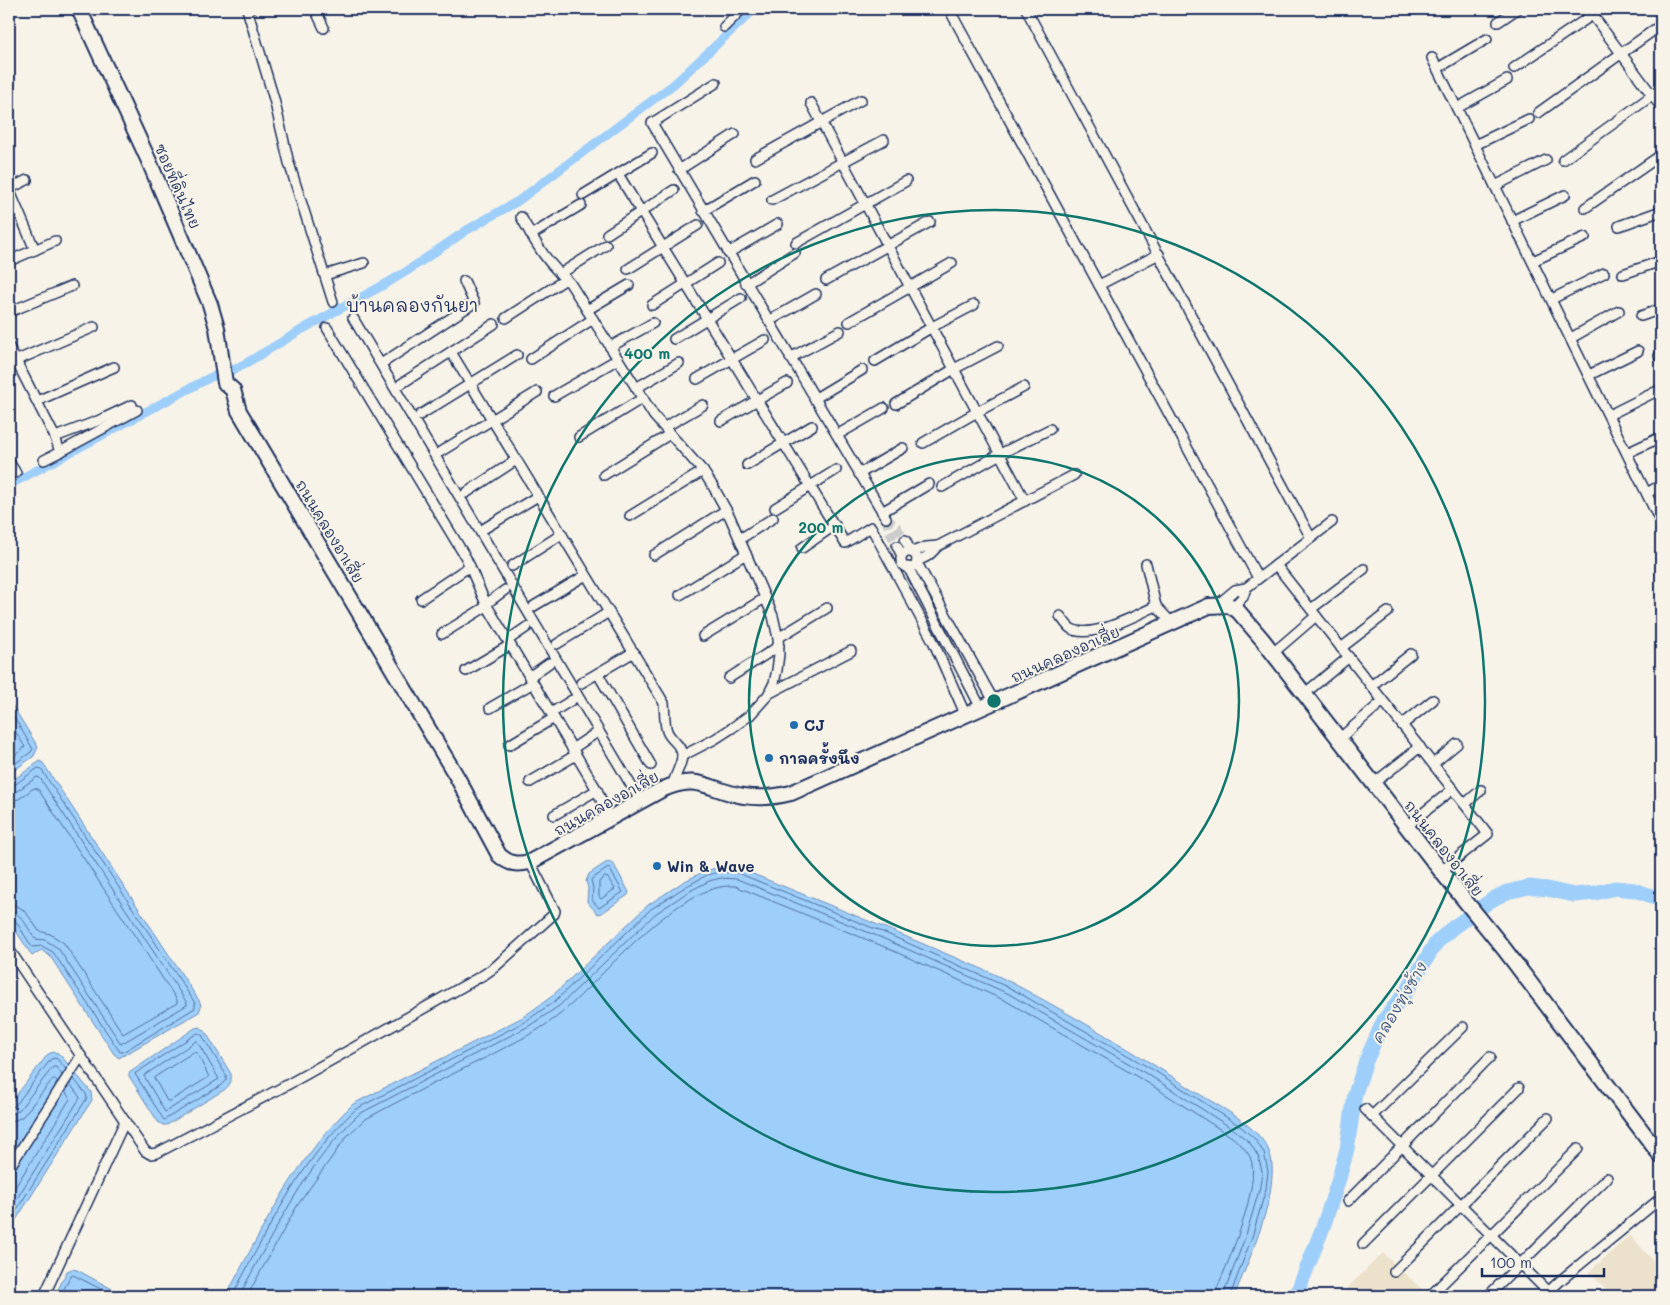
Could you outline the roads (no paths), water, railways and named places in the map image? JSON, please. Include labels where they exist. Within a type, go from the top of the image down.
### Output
[{"type":"street","name":"ซอยที่ดินไทย","points":[[79,9],[148,159],[210,304],[216,328],[224,383]]},
{"type":"street","points":[[247,9],[274,99],[289,163],[333,302]]},
{"type":"street","points":[[314,9],[324,28]]},
{"type":"street","points":[[724,27],[742,9]]},
{"type":"street","points":[[949,9],[1258,578]]},
{"type":"street","points":[[1026,9],[1311,538]]},
{"type":"street","points":[[1498,22],[1517,9]]},
{"type":"street","points":[[1514,68],[1590,12],[1601,9]]},
{"type":"street","points":[[1590,12],[1661,107]]},
{"type":"street","points":[[1538,112],[1661,25]]},
{"type":"street","points":[[1438,68],[1487,39]]},
{"type":"street","points":[[1432,58],[1661,523]]},
{"type":"street","points":[[1457,108],[1507,80]]},
{"type":"street","points":[[716,83],[652,123],[884,515],[929,484]]},
{"type":"street","points":[[1563,160],[1661,89]]},
{"type":"street","points":[[755,159],[860,100]]},
{"type":"street","points":[[810,103],[1025,500]]},
{"type":"street","points":[[1475,145],[1529,118]]},
{"type":"street","points":[[679,170],[735,134]]},
{"type":"street","points":[[772,200],[884,140]]},
{"type":"street","points":[[583,195],[652,153]]},
{"type":"street","points":[[1585,208],[1661,155]]},
{"type":"street","points":[[1495,186],[1546,160]]},
{"type":"street","points":[[618,174],[845,543],[871,528],[933,641],[966,716]]},
{"type":"street","points":[[27,180],[9,189],[35,250]]},
{"type":"street","points":[[703,211],[755,180]]},
{"type":"street","points":[[796,243],[906,181]]},
{"type":"street","points":[[607,234],[674,190]]},
{"type":"street","points":[[1512,222],[1565,195]]},
{"type":"street","points":[[531,235],[581,205]]},
{"type":"street","points":[[1619,226],[1661,211]]},
{"type":"street","points":[[521,217],[539,250],[570,283],[654,416],[703,471],[726,510],[773,616],[779,642],[777,670],[769,693],[750,715],[715,740],[682,756]]},
{"type":"street","points":[[826,280],[930,222]]},
{"type":"street","points":[[628,269],[698,224]]},
{"type":"street","points":[[728,253],[778,224]]},
{"type":"street","points":[[1533,262],[1585,237]]},
{"type":"street","points":[[9,261],[55,242]]},
{"type":"street","points":[[506,318],[606,245]]},
{"type":"street","points":[[746,284],[795,253]]},
{"type":"street","points":[[1099,285],[1159,254]]},
{"type":"street","points":[[1623,274],[1661,261]]},
{"type":"street","points":[[325,275],[364,262]]},
{"type":"street","points":[[652,305],[718,263]]},
{"type":"street","points":[[849,322],[952,263]]},
{"type":"street","points":[[1552,299],[1604,273]]},
{"type":"street","points":[[380,364],[474,303],[464,282]]},
{"type":"street","points":[[587,310],[629,285]]},
{"type":"street","points":[[9,312],[72,286]]},
{"type":"street","points":[[769,322],[816,294]]},
{"type":"street","points":[[674,339],[741,298]]},
{"type":"street","points":[[875,361],[974,305]]},
{"type":"street","points":[[1641,316],[1661,309]]},
{"type":"street","points":[[1570,338],[1619,311]]},
{"type":"street","points":[[353,318],[641,802]]},
{"type":"street","points":[[531,359],[593,319]]},
{"type":"street","points":[[610,347],[652,323]]},
{"type":"street","points":[[401,384],[494,324]]},
{"type":"street","points":[[15,361],[94,327]]},
{"type":"street","points":[[327,328],[470,566],[486,605],[597,790],[609,819]]},
{"type":"street","points":[[790,358],[840,331]]},
{"type":"street","points":[[697,379],[765,340]]},
{"type":"street","points":[[896,404],[954,369],[998,346]]},
{"type":"street","points":[[9,347],[55,437],[60,452]]},
{"type":"street","points":[[1589,375],[1638,351]]},
{"type":"street","points":[[451,352],[664,703],[667,731],[680,748],[682,756],[674,776],[673,785]]},
{"type":"street","points":[[420,415],[517,355]]},
{"type":"street","points":[[554,396],[618,359]]},
{"type":"street","points":[[636,388],[679,363]]},
{"type":"street","points":[[37,401],[114,367]]},
{"type":"street","points":[[814,399],[862,370]]},
{"type":"street","points":[[721,421],[787,382]]},
{"type":"street","name":"ถนนคลองอาเสี่ย","points":[[224,383],[233,390],[239,411],[457,777],[499,855],[510,863],[530,862],[673,785],[683,782],[693,782],[742,796],[758,798],[791,793],[1209,606],[1217,605]]},
{"type":"street","points":[[924,443],[1024,387]]},
{"type":"street","points":[[1609,415],[1660,389]]},
{"type":"street","points":[[440,452],[537,392]]},
{"type":"street","points":[[579,437],[643,398]]},
{"type":"street","points":[[604,475],[703,405]]},
{"type":"street","points":[[44,460],[134,408],[55,437]]},
{"type":"street","points":[[836,435],[884,408]]},
{"type":"street","points":[[747,465],[812,426]]},
{"type":"street","points":[[942,487],[1000,454],[1050,429]]},
{"type":"street","points":[[1627,453],[1661,436]]},
{"type":"street","points":[[859,474],[903,448]]},
{"type":"street","points":[[466,492],[516,460]]},
{"type":"street","points":[[9,462],[16,473]]},
{"type":"street","points":[[775,508],[836,470]]},
{"type":"street","points":[[630,516],[703,471]]},
{"type":"street","points":[[896,546],[902,556],[902,563],[913,559],[926,547],[938,546],[1074,475]]},
{"type":"street","points":[[1647,492],[1661,485]]},
{"type":"street","points":[[485,528],[538,496]]},
{"type":"street","points":[[654,555],[726,510]]},
{"type":"street","points":[[740,539],[773,518]]},
{"type":"street","points":[[1217,605],[1228,605],[1232,608],[1242,597],[1246,588],[1332,522]]},
{"type":"street","points":[[802,548],[835,526]]},
{"type":"street","points":[[512,566],[562,534]]},
{"type":"street","points":[[905,540],[981,708]]},
{"type":"street","points":[[680,595],[746,554]]},
{"type":"street","points":[[913,559],[995,703]]},
{"type":"street","points":[[1146,564],[1156,606],[1172,623]]},
{"type":"street","points":[[1276,565],[1488,834],[1441,872]]},
{"type":"street","points":[[422,599],[470,566]]},
{"type":"street","points":[[1272,653],[1313,612],[1364,569]]},
{"type":"street","points":[[534,606],[586,574]]},
{"type":"street","points":[[1217,605],[1235,590],[1246,588]]},
{"type":"street","points":[[442,634],[505,590]]},
{"type":"street","points":[[703,636],[765,598]]},
{"type":"street","points":[[1060,616],[1070,628],[1084,632],[1106,627],[1156,606]]},
{"type":"street","points":[[728,678],[827,608]]},
{"type":"street","name":"ถนนคลองอาเสี่ย","points":[[1232,608],[1245,618],[1441,872],[1511,958],[1661,1156]]},
{"type":"street","points":[[557,644],[609,612]]},
{"type":"street","points":[[1342,648],[1388,612]]},
{"type":"street","points":[[466,671],[509,643],[527,627]]},
{"type":"street","points":[[769,693],[851,651]]},
{"type":"street","points":[[581,683],[634,652]]},
{"type":"street","points":[[1371,686],[1411,654]]},
{"type":"street","points":[[1304,694],[1348,657]]},
{"type":"street","points":[[490,708],[531,680],[548,663]]},
{"type":"street","points":[[598,674],[651,765]]},
{"type":"street","points":[[510,745],[572,700]]},
{"type":"street","points":[[1402,725],[1433,700]]},
{"type":"street","points":[[1339,739],[1383,701]]},
{"type":"street","points":[[530,782],[574,752],[593,735]]},
{"type":"street","points":[[1433,764],[1457,744]]},
{"type":"street","points":[[1374,783],[1420,747]]},
{"type":"street","points":[[1407,826],[1453,789]]},
{"type":"street","points":[[554,815],[597,790]]},
{"type":"street","points":[[1464,804],[1481,790]]},
{"type":"street","points":[[9,949],[145,1151],[150,1154],[156,1153],[288,1084],[495,967],[554,914],[555,911],[530,862]]},
{"type":"street","points":[[1463,1027],[1368,1112],[1550,1294],[1579,1264],[1661,1198]]},
{"type":"street","points":[[9,1168],[81,1056]]},
{"type":"street","points":[[1348,1201],[1490,1057]]},
{"type":"street","points":[[1363,1244],[1519,1088]]},
{"type":"street","points":[[1394,1272],[1548,1118]]},
{"type":"street","points":[[44,1296],[125,1121]]},
{"type":"street","points":[[1430,1296],[1578,1149]]},
{"type":"street","points":[[1488,1296],[1607,1178]]},
{"type":"water","points":[[9,700],[38,747],[34,756],[9,774]]},
{"type":"water","points":[[40,761],[200,1002],[199,1012],[119,1058],[114,1054],[50,956],[41,950],[32,956],[9,920],[9,783]]},
{"type":"water","points":[[607,862],[613,863],[629,892],[628,895],[598,914],[587,902],[588,888],[586,881],[589,874]]},
{"type":"water","points":[[720,867],[738,868],[1007,980],[1107,1036],[1247,1125],[1264,1142],[1269,1151],[1272,1166],[1271,1183],[1262,1224],[1234,1296],[226,1296],[267,1220],[298,1170],[333,1125],[353,1104],[523,1017],[551,997],[648,905],[683,882],[705,871]]},
{"type":"water","points":[[200,1027],[205,1031],[231,1074],[230,1083],[224,1090],[167,1125],[163,1125],[158,1122],[129,1076],[129,1073],[195,1028]]},
{"type":"water","points":[[54,1052],[62,1057],[91,1092],[92,1100],[9,1231],[9,1105],[48,1054]]},
{"type":"water","points":[[72,1269],[125,1296],[55,1296],[67,1271]]},
{"type":"waterway","points":[[9,485],[211,377],[238,368],[303,329],[389,282],[467,230],[518,201],[674,84],[755,9]]},
{"type":"waterway","name":"คลองทุ่งช้าง","points":[[1296,1296],[1338,1182],[1347,1149],[1355,1094],[1366,1061],[1384,1020],[1406,992],[1436,943],[1451,929],[1493,899],[1507,892],[1529,887],[1574,895],[1595,893],[1615,888],[1634,890],[1661,899]]},
{"type":"tunnel","points":[[886,518],[889,531],[897,546]]},
{"type":"tunnel","points":[[886,518],[897,527],[905,540]]},
{"type":"place","name":"CJ","points":[[794,725]]},
{"type":"place","name":"กาลครั้งนึง","points":[[769,758]]},
{"type":"place","name":"Win & Wave","points":[[657,866]]},
{"type":"district","name":"บ้านคลองกันยา","points":[[412,305]]}]
